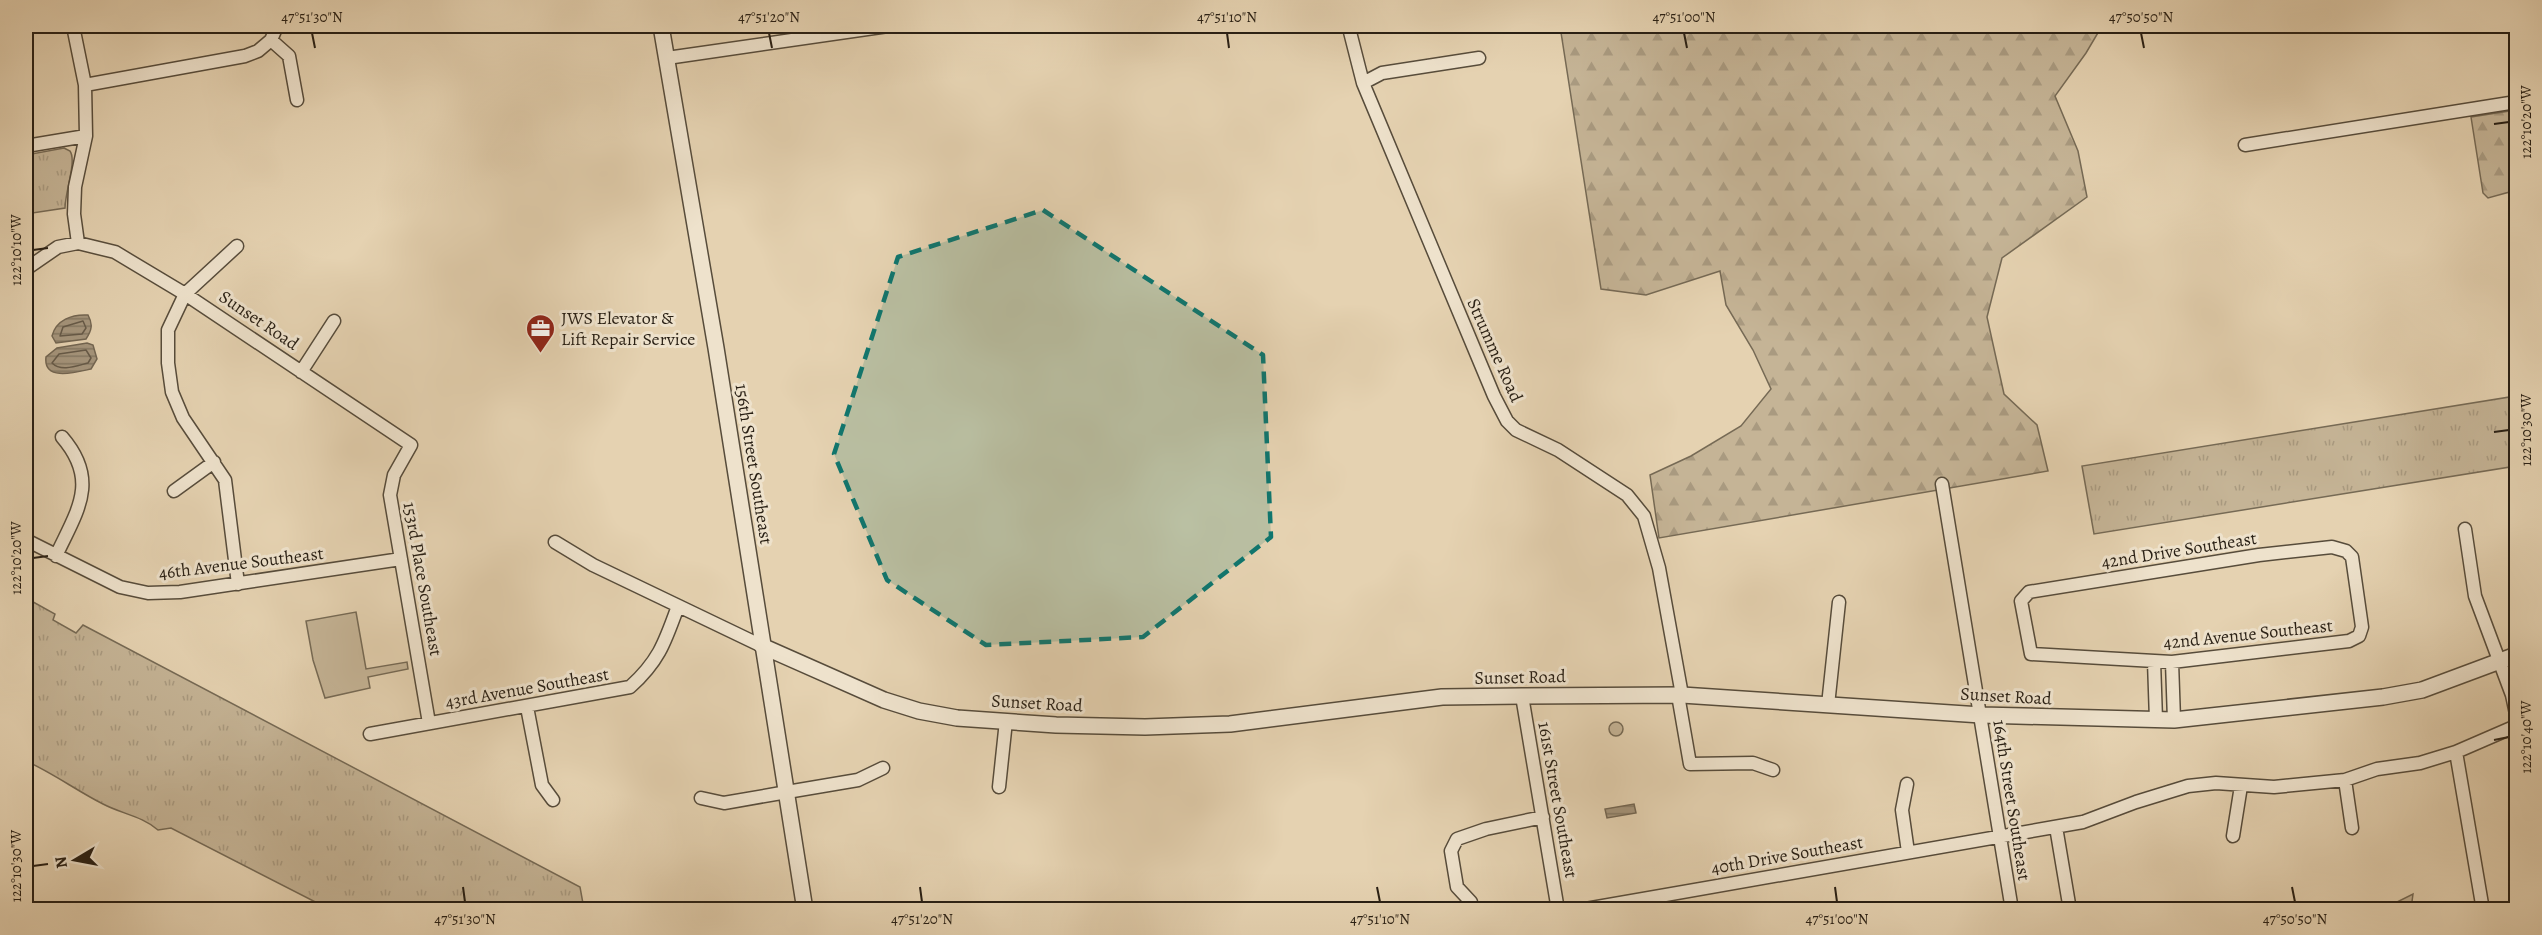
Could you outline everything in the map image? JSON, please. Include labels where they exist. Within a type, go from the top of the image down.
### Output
[{"type":"street","points":[[26,269],[58,247],[78,243],[74,214],[75,187],[86,135],[85,85],[74,26]]},
{"type":"street","points":[[85,85],[245,56],[258,51],[271,40],[278,26]]},
{"type":"street","name":"156th Street Southeast","points":[[661,26],[716,348],[805,909]]},
{"type":"street","points":[[667,58],[888,26]]},
{"type":"street","name":"Strumme Road","points":[[1350,32],[1363,83],[1494,396],[1507,421],[1525,435],[1558,450],[1627,495],[1644,516],[1659,568],[1690,764],[1753,763],[1773,770]]},
{"type":"street","points":[[271,40],[289,56],[297,100]]},
{"type":"street","points":[[1363,83],[1382,73],[1479,58]]},
{"type":"street","points":[[2245,145],[2517,102]]},
{"type":"street","points":[[26,146],[86,135]]},
{"type":"street","name":"Sunset Road","points":[[78,243],[115,252],[185,294],[411,446]]},
{"type":"street","points":[[237,246],[185,294],[168,330],[168,363],[172,392],[183,418],[225,480],[238,584]]},
{"type":"street","points":[[301,372],[334,321]]},
{"type":"street","points":[[56,556],[82,500],[81,472],[75,453],[62,437]]},
{"type":"street","name":"153rd Place Southeast","points":[[411,446],[394,475],[390,495],[429,723]]},
{"type":"street","points":[[174,491],[214,462]]},
{"type":"street","name":"164th Street Southeast","points":[[1942,484],[2012,909]]},
{"type":"street","points":[[2465,529],[2475,596],[2517,714]]},
{"type":"street","name":"46th Avenue Southeast","points":[[26,540],[120,586],[148,593],[180,592],[401,559]]},
{"type":"street","name":"Sunset Road","points":[[555,542],[593,565],[678,606],[892,703],[957,718],[1006,721],[1145,727],[1230,724],[1442,697],[1680,695],[1981,715],[2174,720],[2383,697],[2422,690],[2517,654]]},
{"type":"street","name":"42nd Drive Southeast","points":[[2031,654],[2021,601],[2029,592],[2259,555],[2332,547],[2346,551],[2352,557],[2362,627],[2359,636]]},
{"type":"street","points":[[1828,705],[1839,602]]},
{"type":"street","name":"43rd Avenue Southeast","points":[[370,734],[630,687],[650,669],[664,643],[678,606]]},
{"type":"street","name":"42nd Avenue Southeast","points":[[2031,654],[2172,662],[2349,641],[2359,636]]},
{"type":"street","points":[[2154,661],[2156,720]]},
{"type":"street","points":[[2172,662],[2174,720]]},
{"type":"street","name":"161st Street Southeast","points":[[1522,696],[1558,909]]},
{"type":"street","points":[[527,707],[542,785],[553,800]]},
{"type":"street","points":[[999,787],[1006,721]]},
{"type":"street","name":"40th Drive Southeast","points":[[1580,909],[2056,827],[2099,818],[2136,802],[2188,786],[2216,783],[2274,787],[2345,780],[2377,769],[2420,763],[2456,752],[2517,726]]},
{"type":"street","points":[[2456,752],[2483,909]]},
{"type":"street","points":[[701,798],[724,803],[858,780],[883,768]]},
{"type":"street","points":[[2345,780],[2352,828]]},
{"type":"street","points":[[1906,784],[1902,810],[1908,852]]},
{"type":"street","points":[[2233,836],[2241,786]]},
{"type":"street","points":[[1471,902],[1457,887],[1450,851],[1457,839],[1486,829],[1543,817]]},
{"type":"street","points":[[2056,827],[2070,909]]},
{"type":"highlighted area","points":[[1043,210],[1263,355],[1271,537],[1143,637],[986,645],[887,580],[834,454],[898,257]]},
{"type":"green space","points":[[1560,26],[2102,26],[2055,96],[2078,151],[2087,197],[2002,258],[1987,317],[2004,394],[2037,425],[2048,471],[1659,538],[1650,475],[1691,456],[1741,426],[1771,389],[1753,350],[1726,305],[1720,271],[1646,295],[1601,289]]},
{"type":"green space","points":[[2516,110],[2516,185],[2513,191],[2488,198],[2483,193],[2471,117]]},
{"type":"green space","points":[[64,148],[70,151],[72,156],[65,208],[26,214],[26,155]]},
{"type":"green space","points":[[2516,396],[2516,466],[2094,534],[2082,466]]},
{"type":"green space","points":[[26,598],[55,614],[53,620],[76,633],[83,625],[580,887],[584,909],[329,909],[171,828],[158,830],[139,818],[93,799],[26,761]]},
{"type":"green space","points":[[356,612],[366,669],[407,662],[408,669],[368,677],[370,688],[325,698],[313,660],[306,621]]},
{"type":"green space","points":[[1616,722],[1621,724],[1623,729],[1621,734],[1616,736],[1611,734],[1609,729],[1611,724]]},
{"type":"green space","points":[[2413,894],[2411,909],[2383,909]]},
{"type":"water","points":[[88,315],[91,327],[86,339],[56,343],[52,336],[61,322],[71,317]]},
{"type":"water","points":[[87,343],[93,345],[97,359],[91,369],[62,374],[55,373],[46,365],[46,357],[57,348]]},
{"type":"water","points":[[1634,804],[1636,813],[1607,818],[1605,809]]},
{"type":"place","name":"JWS Elevator & Lift Repair Service","points":[[540,354]]}]
